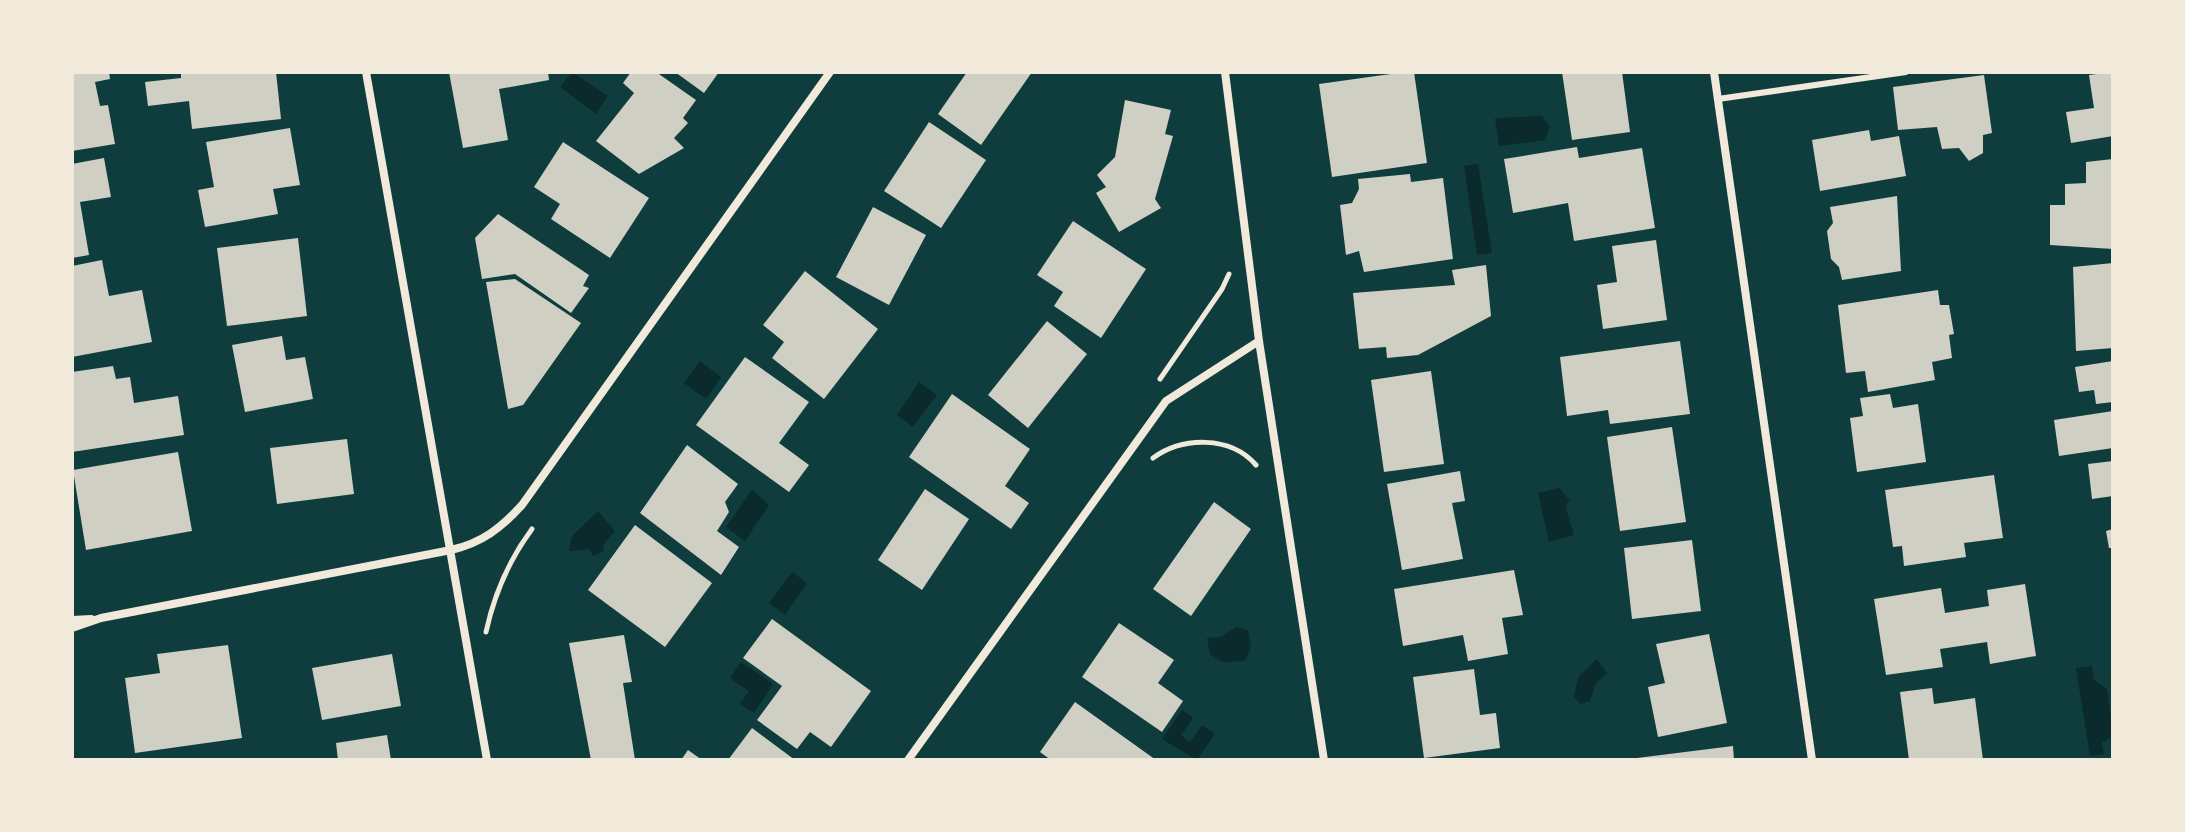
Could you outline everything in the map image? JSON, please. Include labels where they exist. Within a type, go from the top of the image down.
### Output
[{"type":"street","points":[[366,72],[487,760]]},
{"type":"street","points":[[72,620],[101,618],[451,550],[468,546],[500,529],[522,505],[830,72]]},
{"type":"street","points":[[1225,72],[1259,341],[1324,760]]},
{"type":"street","points":[[1714,72],[1812,760]]},
{"type":"street","points":[[908,760],[1166,401],[1259,341]]},
{"type":"street","points":[[72,628],[101,618]]},
{"type":"lane","points":[[1718,99],[1906,72]]},
{"type":"path","points":[[1154,387],[1222,289],[1235,260]]},
{"type":"path","points":[[1145,466],[1169,446],[1186,442],[1229,448],[1250,458],[1258,468]]},
{"type":"path","points":[[487,647],[494,601],[516,551],[534,525]]},
{"type":"water","points":[[572,72],[608,96],[596,114],[560,87]]},
{"type":"water","points":[[1542,116],[1550,127],[1545,140],[1499,146],[1495,118]]},
{"type":"water","points":[[1478,164],[1492,253],[1477,255],[1464,166]]},
{"type":"water","points":[[700,361],[721,377],[706,399],[684,383]]},
{"type":"water","points":[[919,382],[937,395],[913,427],[897,415]]},
{"type":"water","points":[[1559,488],[1570,501],[1565,506],[1574,535],[1549,542],[1538,493]]},
{"type":"water","points":[[752,490],[769,505],[745,541],[726,527]]},
{"type":"water","points":[[598,511],[615,531],[603,545],[604,551],[593,556],[590,549],[569,551],[572,536]]},
{"type":"water","points":[[792,572],[807,583],[785,615],[769,603]]},
{"type":"water","points":[[1236,627],[1248,630],[1251,648],[1245,661],[1222,662],[1210,654],[1207,638],[1221,637]]},
{"type":"water","points":[[1597,659],[1607,673],[1596,683],[1590,701],[1580,704],[1574,696],[1578,677]]},
{"type":"water","points":[[741,662],[773,684],[754,713],[740,704],[749,691],[730,678]]},
{"type":"water","points":[[2092,666],[2094,680],[2107,689],[2113,736],[2102,743],[2104,754],[2090,756],[2076,668]]},
{"type":"water","points":[[1182,710],[1193,718],[1181,735],[1190,742],[1202,725],[1215,734],[1197,760],[1162,739]]},
{"type":"building","points":[[72,72],[109,72],[110,79],[95,82],[100,106],[108,105],[115,144],[72,151]]},
{"type":"building","points":[[181,72],[276,72],[281,119],[192,129],[189,101],[148,106],[145,82],[181,78]]},
{"type":"building","points":[[449,72],[548,72],[549,80],[499,89],[508,140],[463,148]]},
{"type":"building","points":[[631,72],[656,72],[696,100],[683,118],[688,123],[674,138],[684,148],[639,174],[596,141],[634,93],[623,83]]},
{"type":"building","points":[[675,72],[719,72],[704,93]]},
{"type":"building","points":[[967,72],[1032,72],[981,145],[938,114]]},
{"type":"building","points":[[1414,72],[1427,163],[1332,177],[1319,84]]},
{"type":"building","points":[[1562,72],[1622,72],[1630,132],[1572,140]]},
{"type":"building","points":[[2113,72],[2113,136],[2071,143],[2066,112],[2094,108],[2089,75]]},
{"type":"building","points":[[1984,75],[1992,133],[1983,135],[1983,153],[1969,161],[1959,148],[1942,149],[1937,127],[1898,130],[1893,87]]},
{"type":"building","points":[[1125,100],[1171,110],[1165,134],[1173,136],[1155,199],[1161,208],[1119,232],[1096,193],[1106,187],[1097,175],[1115,157]]},
{"type":"building","points":[[929,122],[986,160],[941,228],[884,191]]},
{"type":"building","points":[[290,128],[300,185],[273,189],[278,214],[205,227],[198,190],[214,187],[206,142]]},
{"type":"building","points":[[1869,130],[1871,141],[1899,136],[1906,176],[1820,191],[1812,140]]},
{"type":"building","points":[[563,142],[649,198],[610,258],[551,219],[560,204],[534,187]]},
{"type":"building","points":[[1577,147],[1579,158],[1642,148],[1655,228],[1574,241],[1568,203],[1513,213],[1504,159]]},
{"type":"building","points":[[104,158],[111,197],[80,202],[89,255],[72,258],[72,164]]},
{"type":"building","points":[[2113,159],[2113,249],[2050,245],[2050,205],[2065,205],[2065,184],[2086,183],[2086,162]]},
{"type":"building","points":[[1410,174],[1411,182],[1443,178],[1453,259],[1364,272],[1359,251],[1346,255],[1340,205],[1352,203],[1359,189],[1358,179]]},
{"type":"building","points":[[1897,196],[1901,271],[1842,280],[1839,267],[1831,259],[1827,231],[1833,223],[1830,207]]},
{"type":"building","points":[[873,207],[926,235],[889,305],[836,277]]},
{"type":"building","points":[[498,214],[589,275],[583,286],[589,288],[571,313],[515,274],[482,279],[475,238]]},
{"type":"building","points":[[1073,221],[1146,269],[1101,338],[1054,306],[1063,292],[1037,275]]},
{"type":"building","points":[[298,238],[307,316],[227,326],[217,248]]},
{"type":"building","points":[[1656,240],[1667,320],[1603,329],[1597,285],[1617,282],[1612,246]]},
{"type":"building","points":[[102,260],[109,296],[142,290],[152,342],[72,357],[72,266]]},
{"type":"building","points":[[2113,263],[2113,348],[2076,351],[2073,267]]},
{"type":"building","points":[[1486,265],[1491,316],[1418,355],[1387,358],[1386,347],[1359,349],[1353,293],[1455,285],[1452,270]]},
{"type":"building","points":[[805,271],[878,329],[824,399],[772,358],[784,342],[763,325]]},
{"type":"building","points":[[515,279],[581,323],[523,405],[508,409],[486,282]]},
{"type":"building","points":[[1938,290],[1940,305],[1949,305],[1954,334],[1949,335],[1952,358],[1932,362],[1935,380],[1868,392],[1865,371],[1846,373],[1838,305]]},
{"type":"building","points":[[1047,321],[1087,354],[1028,428],[988,395]]},
{"type":"building","points":[[282,336],[286,360],[305,357],[313,399],[245,412],[232,345]]},
{"type":"building","points":[[1680,341],[1690,414],[1610,424],[1608,410],[1567,416],[1560,357]]},
{"type":"building","points":[[745,357],[809,402],[779,443],[809,465],[789,492],[696,425]]},
{"type":"building","points":[[2113,361],[2113,402],[2096,404],[2094,390],[2079,392],[2075,367]]},
{"type":"building","points":[[113,366],[116,379],[130,377],[134,403],[178,396],[184,435],[72,452],[72,372]]},
{"type":"building","points":[[1431,371],[1444,464],[1384,472],[1371,380]]},
{"type":"building","points":[[952,394],[1030,449],[1005,486],[1029,503],[1011,529],[909,457]]},
{"type":"building","points":[[1890,394],[1893,408],[1918,404],[1926,462],[1857,472],[1850,418],[1863,416],[1860,398]]},
{"type":"building","points":[[2113,411],[2113,448],[2059,456],[2054,420]]},
{"type":"building","points":[[1672,427],[1686,522],[1620,531],[1607,437]]},
{"type":"building","points":[[347,439],[354,494],[277,504],[270,448]]},
{"type":"building","points":[[687,445],[738,484],[725,502],[729,512],[717,531],[739,547],[721,575],[640,513]]},
{"type":"building","points":[[178,452],[192,531],[86,550],[73,470]]},
{"type":"building","points":[[2113,461],[2113,496],[2092,499],[2088,464]]},
{"type":"building","points":[[1460,471],[1465,501],[1452,503],[1463,559],[1402,570],[1387,484]]},
{"type":"building","points":[[1994,475],[2003,538],[1964,543],[1966,557],[1904,566],[1902,546],[1893,547],[1885,490]]},
{"type":"building","points":[[925,489],[969,519],[922,590],[878,560]]},
{"type":"building","points":[[1214,502],[1251,529],[1191,616],[1153,589]]},
{"type":"building","points":[[635,525],[712,583],[665,647],[588,590]]},
{"type":"building","points":[[2113,529],[2113,548],[2109,548],[2106,531]]},
{"type":"building","points":[[1692,540],[1701,611],[1632,619],[1624,548]]},
{"type":"building","points":[[1514,570],[1523,615],[1502,618],[1508,654],[1468,661],[1463,635],[1403,646],[1394,589]]},
{"type":"building","points":[[2025,584],[2036,656],[1990,664],[1987,642],[1940,649],[1943,667],[1886,675],[1874,599],[1941,588],[1945,613],[1989,606],[1987,590]]},
{"type":"building","points":[[772,619],[871,691],[831,747],[810,732],[797,749],[757,720],[782,686],[743,658]]},
{"type":"building","points":[[1119,623],[1174,660],[1158,683],[1183,701],[1162,732],[1082,677]]},
{"type":"building","points":[[1709,634],[1727,723],[1658,737],[1648,687],[1665,683],[1656,644]]},
{"type":"building","points":[[624,635],[632,682],[623,683],[635,760],[591,760],[569,643]]},
{"type":"building","points":[[228,645],[242,738],[135,753],[125,678],[160,673],[157,654]]},
{"type":"building","points":[[392,654],[401,706],[322,720],[312,668]]},
{"type":"building","points":[[1474,669],[1480,715],[1496,713],[1500,748],[1424,758],[1413,677]]},
{"type":"building","points":[[1932,688],[1934,704],[1975,698],[1983,760],[1909,760],[1900,692]]},
{"type":"building","points":[[1075,702],[1156,760],[1051,760],[1040,752]]},
{"type":"building","points":[[752,728],[795,760],[728,760]]},
{"type":"building","points":[[387,735],[391,760],[338,760],[336,743]]},
{"type":"building","points":[[1733,746],[1734,760],[1637,760],[1637,758]]},
{"type":"building","points":[[688,750],[702,760],[681,760]]}]
